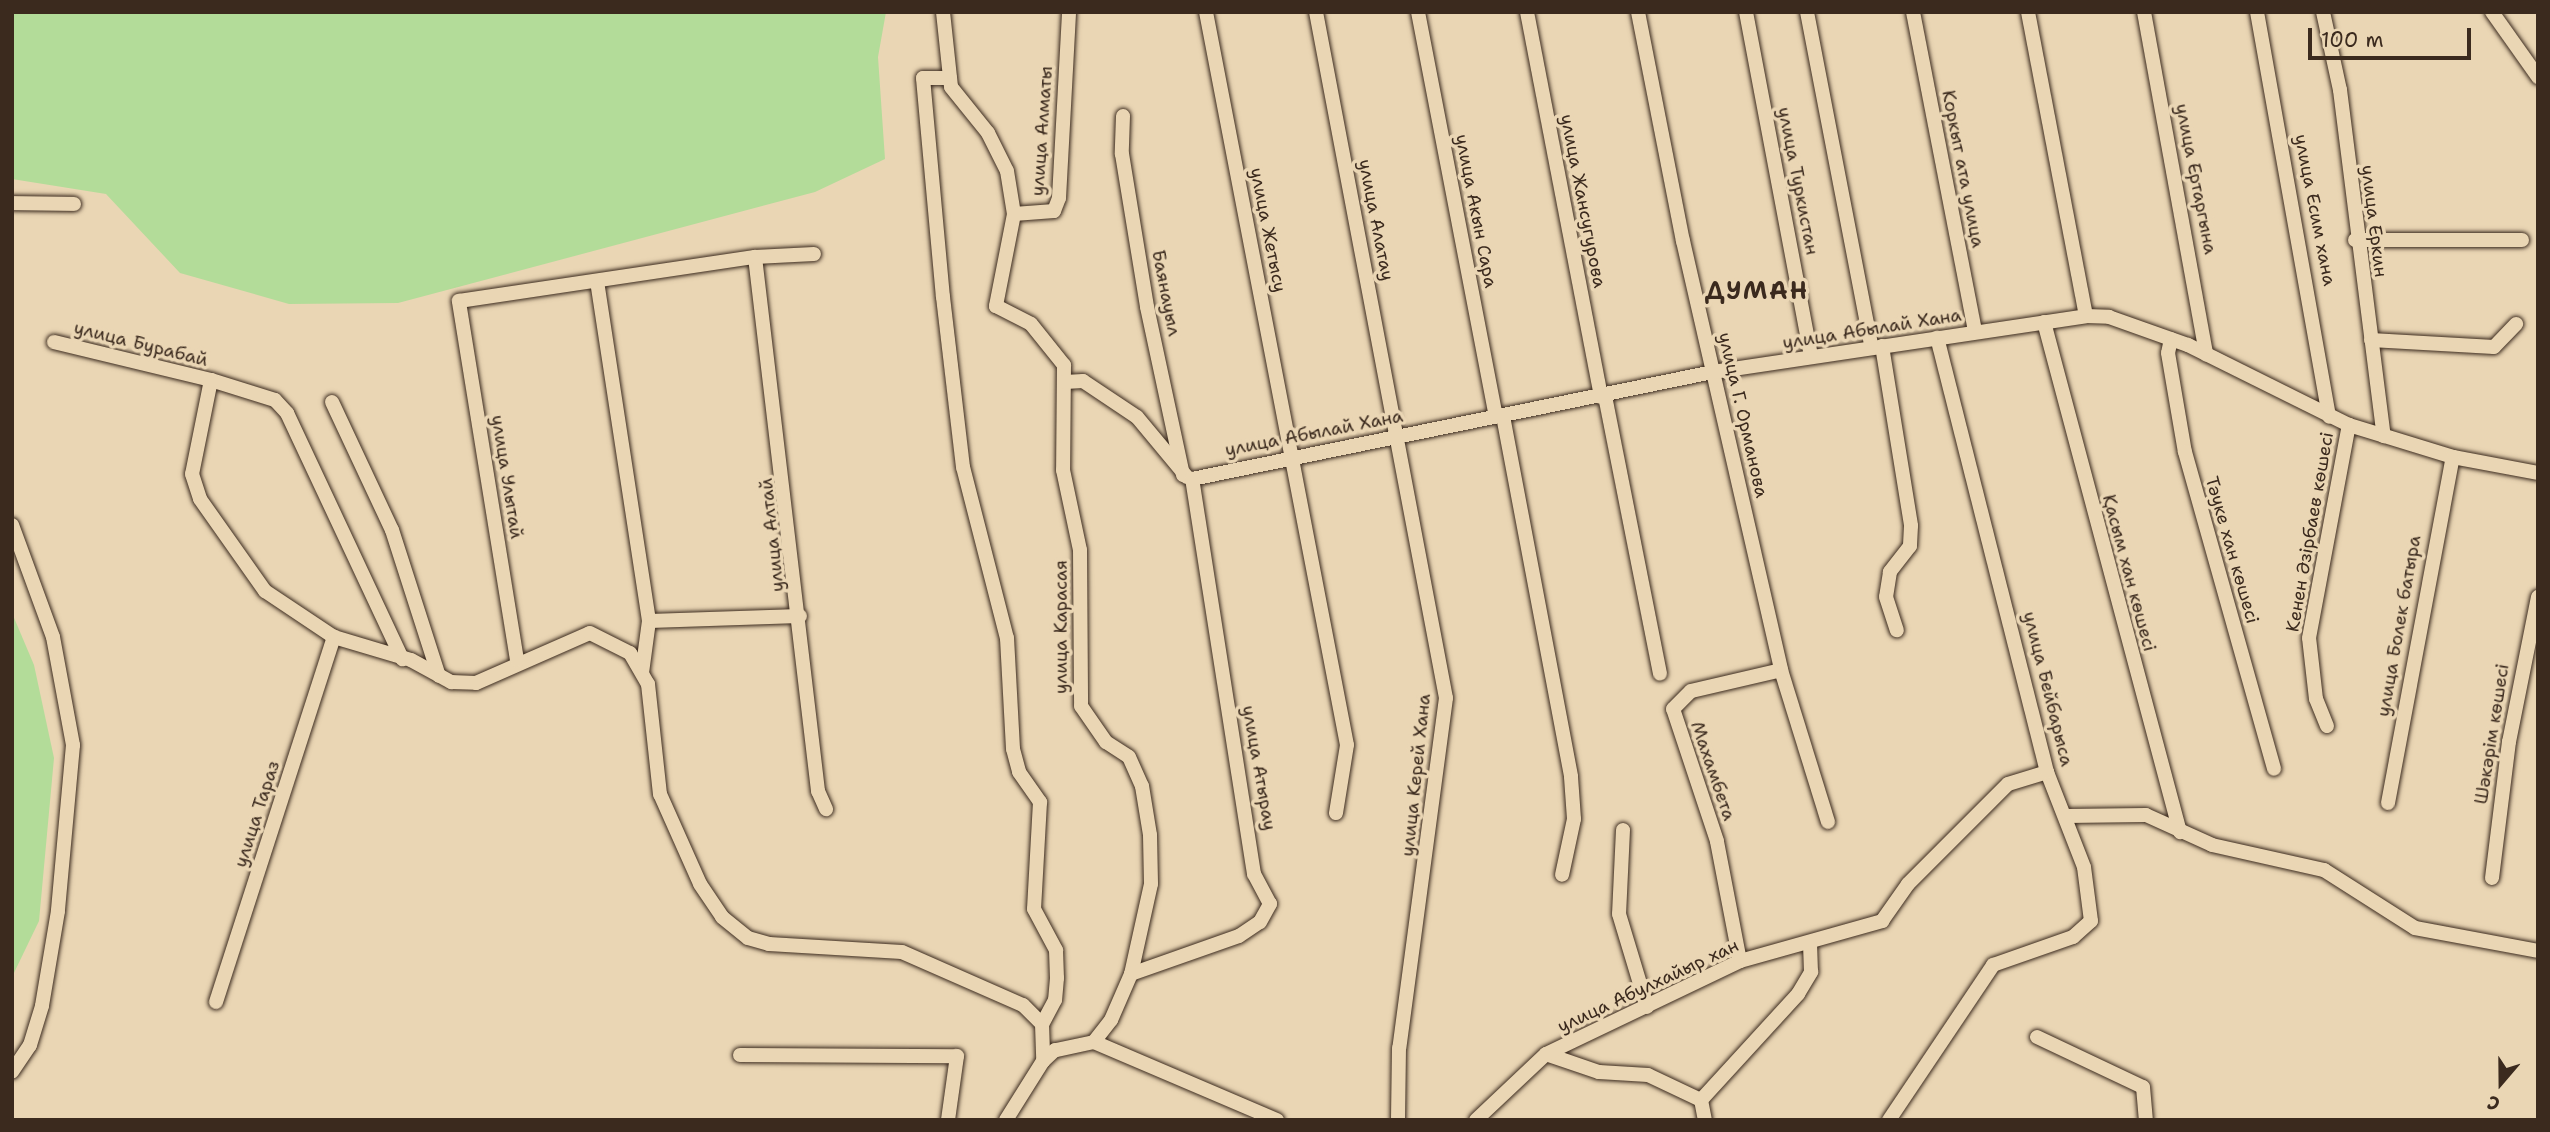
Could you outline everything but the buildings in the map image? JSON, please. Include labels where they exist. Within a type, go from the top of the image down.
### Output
[{"type":"street","points":[[943,12],[950,78],[1007,171],[1014,214],[996,306],[1049,340],[1065,382],[1083,381],[1137,417],[1187,477]]},
{"type":"street","name":"улица Алматы","points":[[1014,214],[1054,211],[1059,198],[1069,12]]},
{"type":"street","name":"улица Жетысу","points":[[1206,12],[1347,745],[1336,813]]},
{"type":"street","name":"улица Алатау","points":[[1316,12],[1398,436]]},
{"type":"street","name":"улица Акын Сара","points":[[1418,12],[1571,777],[1574,819],[1562,875]]},
{"type":"street","name":"улица Жансугурова","points":[[1527,12],[1660,674]]},
{"type":"street","name":"улица Г. Орманова","points":[[1638,12],[1713,372],[1781,670],[1828,822]]},
{"type":"street","name":"улица Туркистан","points":[[1746,12],[1811,357]]},
{"type":"street","points":[[1807,12],[1877,347],[1911,526],[1910,546],[1890,572],[1886,597],[1897,630]]},
{"type":"street","name":"Коркыт ата улица","points":[[1913,12],[1975,332]]},
{"type":"street","points":[[2028,12],[2086,316]]},
{"type":"street","name":"улица Ертаргына","points":[[2144,12],[2206,354]]},
{"type":"street","name":"улица Есим хана","points":[[2257,12],[2329,417]]},
{"type":"street","name":"улица Еркин","points":[[2323,12],[2340,90],[2355,240],[2384,436]]},
{"type":"street","points":[[2492,12],[2538,77]]},
{"type":"street","points":[[950,78],[923,78],[943,297],[962,467],[1007,638],[1013,748],[1019,772],[1040,802],[1034,909],[1056,950],[1057,978],[1055,1000],[1042,1024],[1043,1061]]},
{"type":"street","name":"Баянауыл","points":[[1124,116],[1122,153],[1147,307],[1187,477]]},
{"type":"street","points":[[12,203],[74,204]]},
{"type":"street","points":[[2355,240],[2522,240]]},
{"type":"street","points":[[814,254],[755,257],[597,281],[649,621],[642,673],[657,732],[660,794],[700,884],[722,917],[748,938],[769,944],[902,952],[1023,1005],[1042,1024]]},
{"type":"street","name":"улица Алтай","points":[[755,257],[800,616],[818,791],[826,809]]},
{"type":"street","name":"улица Улытай","points":[[517,660],[459,301],[597,281]]},
{"type":"street","name":"улица Абылай Хана","points":[[1187,477],[1603,397],[1713,372],[2086,316],[2109,317],[2171,339],[2349,425],[2452,457],[2538,473]]},
{"type":"street","name":"Қасым хан көшесі","points":[[2044,322],[2180,832]]},
{"type":"street","points":[[2371,340],[2494,347],[2516,324]]},
{"type":"street","name":"улица Бейбарыса","points":[[1889,1120],[1993,965],[2088,929],[2084,867],[2048,772],[1937,338]]},
{"type":"street","name":"Тәуке хан көшесі","points":[[2171,339],[2168,353],[2185,452],[2274,769]]},
{"type":"street","name":"улица Бурабай","points":[[54,342],[211,380],[192,474],[200,499],[265,591],[334,637],[402,659],[439,676],[476,683],[517,660],[590,633],[630,653],[642,673]]},
{"type":"street","points":[[211,380],[275,400],[287,413],[402,659]]},
{"type":"street","name":"улица Карасая","points":[[1065,382],[1059,404],[1080,550],[1081,706],[1107,742],[1129,757],[1142,786],[1150,835],[1151,884],[1132,974],[1094,1042]]},
{"type":"street","points":[[332,402],[392,530],[439,676]]},
{"type":"street","name":"Кенен Әзірбаев көшесі","points":[[2328,726],[2316,699],[2309,638],[2349,425]]},
{"type":"street","name":"улица Керей Хана","points":[[1398,436],[1446,698],[1399,1048],[1398,1120]]},
{"type":"street","name":"улица Болек батыра","points":[[2388,803],[2452,457]]},
{"type":"street","name":"улица Атырау","points":[[1132,974],[1239,936],[1260,922],[1270,904],[1254,874],[1187,477]]},
{"type":"street","points":[[12,525],[53,636],[73,745],[58,911],[42,1006],[30,1045],[12,1072]]},
{"type":"street","name":"Шәкәрім көшесі","points":[[2492,878],[2509,742],[2538,597]]},
{"type":"street","points":[[649,621],[800,616]]},
{"type":"street","name":"улица Тараз","points":[[216,1002],[334,637]]},
{"type":"street","name":"Махамбета","points":[[1740,961],[1717,841],[1672,709],[1691,691],[1781,670]]},
{"type":"street","name":"улица Абулхайыр хан","points":[[1476,1120],[1546,1054],[1740,961],[1882,921],[1908,884],[2008,784],[2048,772]]},
{"type":"street","points":[[2066,816],[2126,811],[2180,832],[2324,870],[2415,928],[2538,950]]},
{"type":"street","points":[[1623,830],[1619,914],[1647,1007]]},
{"type":"street","points":[[1701,1100],[1798,994],[1811,972],[1810,943]]},
{"type":"street","points":[[2037,1037],[2143,1087],[2147,1120]]},
{"type":"street","points":[[1006,1120],[1043,1061],[1055,1050],[1094,1042],[1278,1120]]},
{"type":"street","points":[[1546,1054],[1599,1072],[1648,1075],[1701,1100]]},
{"type":"street","points":[[740,1055],[957,1056],[948,1120]]},
{"type":"street","points":[[1701,1100],[1705,1120]]},
{"type":"green space","points":[[12,12],[886,12],[878,57],[885,159],[815,192],[398,303],[289,304],[180,273],[106,194],[12,179]]},
{"type":"green space","points":[[12,613],[34,665],[54,758],[39,921],[12,977]]},
{"type":"district","name":"ДУМАН","points":[[1757,292]]}]
